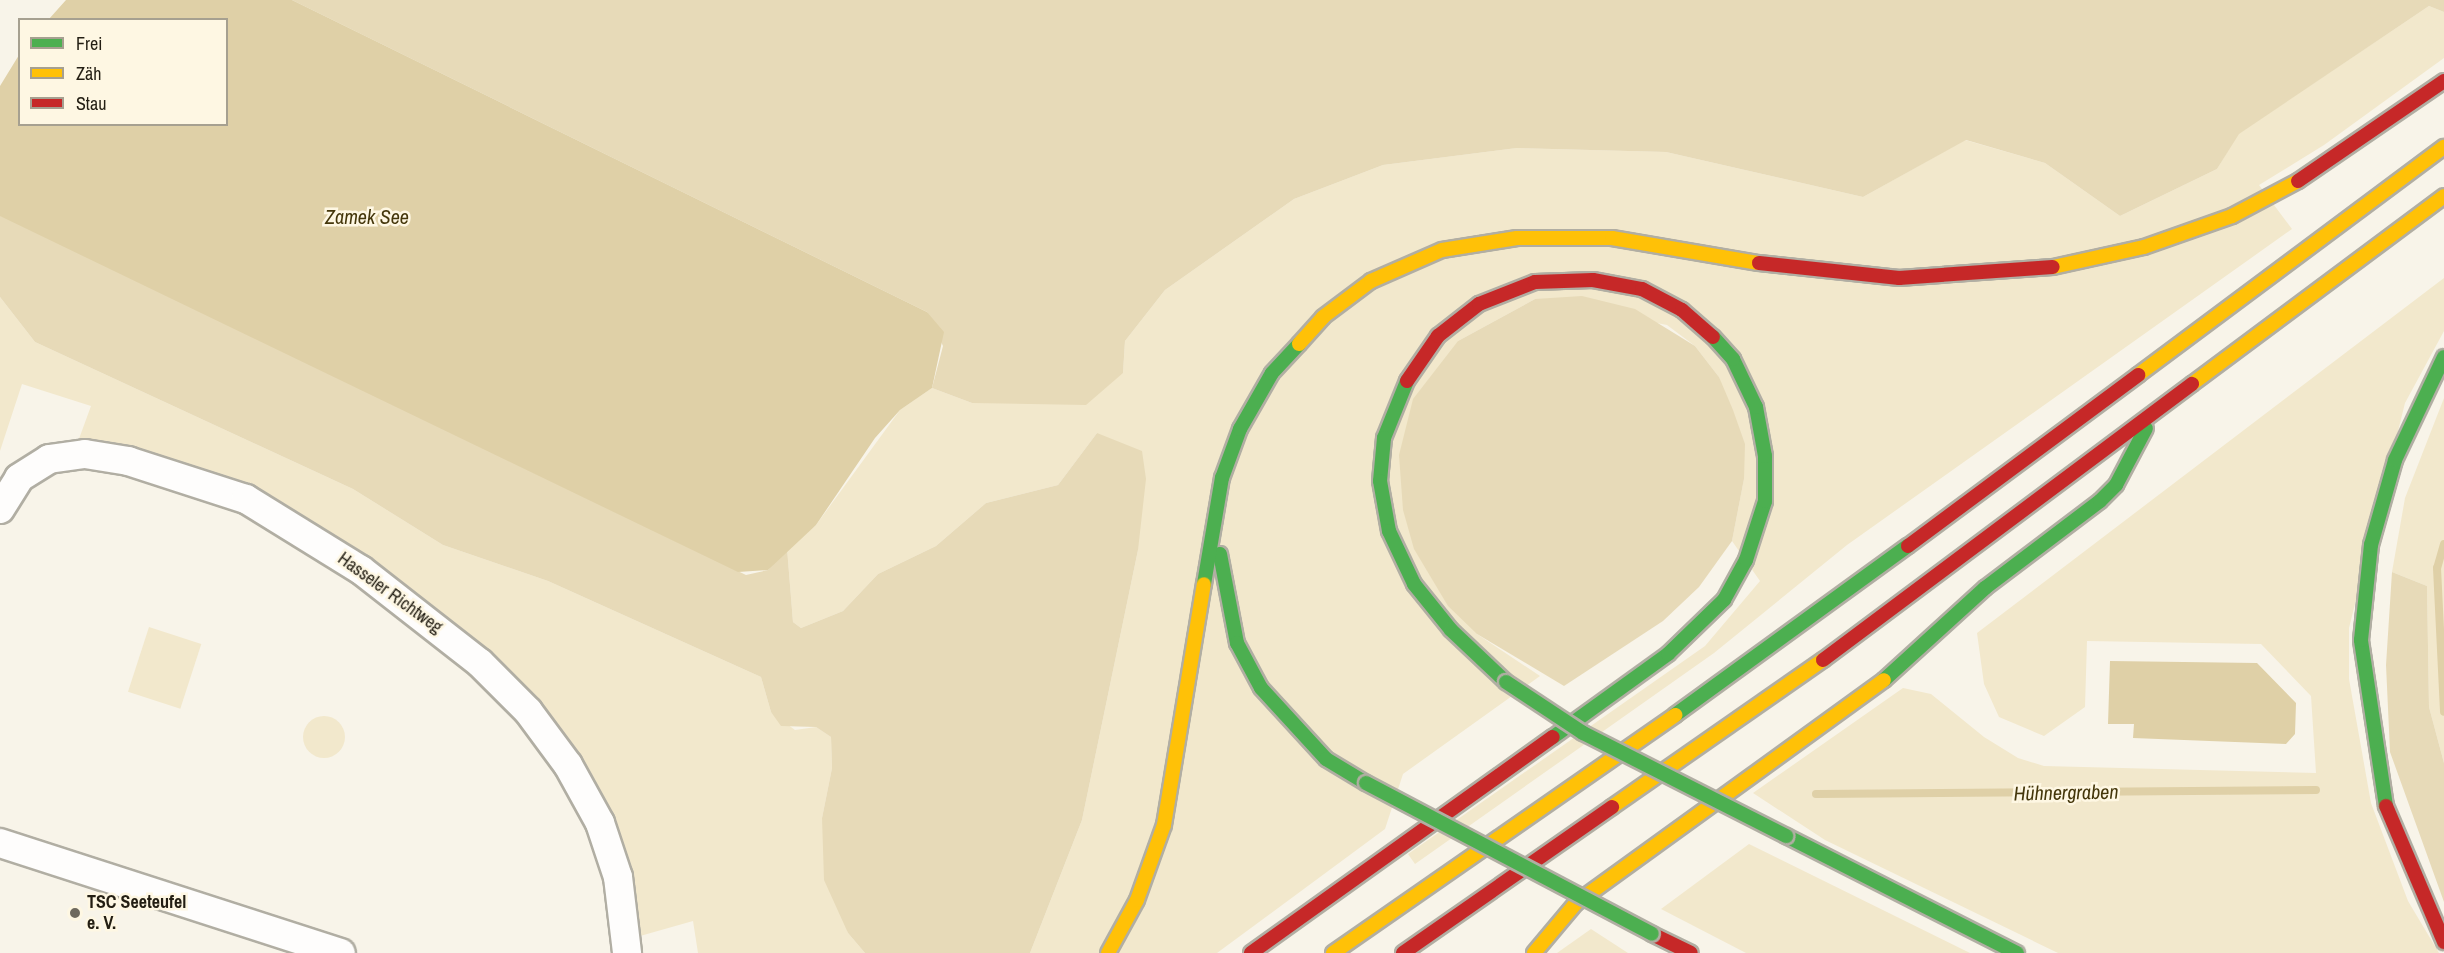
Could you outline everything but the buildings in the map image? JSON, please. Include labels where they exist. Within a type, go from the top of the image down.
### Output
[{"type":"highway","points":[[1108,953],[1137,900],[1164,825],[1217,525],[1222,478],[1232,448],[1272,374],[1323,317],[1371,281],[1442,250],[1517,238],[1612,238],[1798,270],[1899,278],[1974,277],[2064,266],[2144,247],[2232,216],[2329,164],[2444,81]]},
{"type":"highway","points":[[1333,953],[1794,632],[2444,147]]},
{"type":"highway","points":[[1403,953],[1801,676],[2151,418],[2444,196]]},
{"type":"highway","points":[[1251,953],[1668,654],[1724,600],[1746,560],[1765,501],[1765,456],[1756,407],[1733,359],[1711,334],[1682,310],[1642,289],[1593,279],[1535,282],[1479,304],[1438,336],[1403,387],[1384,438],[1380,481],[1389,531],[1414,584],[1451,630],[1506,682],[1583,733],[2017,953]]},
{"type":"highway","points":[[2444,357],[2395,460],[2371,545],[2361,640],[2384,801],[2444,942]]},
{"type":"highway","points":[[1534,953],[1576,903],[1881,682],[1985,588],[2100,501],[2116,485],[2151,418]]},
{"type":"highway","points":[[1217,525],[1224,597],[1237,644],[1261,688],[1326,759],[1366,783],[1691,953]]},
{"type":"street","name":"Hasseler Richtweg","points":[[0,509],[19,478],[49,459],[85,454],[128,461],[246,499],[361,570],[480,663],[528,711],[568,765],[600,823],[618,877],[627,953]]},
{"type":"street","points":[[0,843],[341,953]]},
{"type":"shaded area","points":[[292,0],[2444,0],[2444,12],[2429,6],[2239,134],[2217,169],[2120,216],[2045,163],[1966,140],[1863,197],[1666,152],[1517,148],[1383,165],[1294,199],[1165,290],[1125,341],[1123,373],[1086,405],[972,403],[932,388],[943,346],[927,312]]},
{"type":"shaded area","points":[[2429,6],[2444,12],[2444,58],[2324,145],[2259,185],[2292,229],[1847,545],[1714,653],[1415,864],[1408,854],[1705,646],[1760,581],[1732,541],[1744,479],[1719,377],[1695,346],[1667,325],[1535,299],[1458,341],[1477,634],[1540,676],[1403,774],[1385,829],[1217,953],[1030,953],[1082,820],[1138,550],[1097,433],[1058,485],[986,503],[936,546],[878,574],[843,611],[801,628],[793,622],[787,548],[816,525],[900,410],[932,388],[972,403],[1123,373],[1125,341],[1165,290],[1294,199],[1383,165],[1517,148],[1666,152],[1863,197],[1965,140],[2045,163],[2120,216],[2217,169],[2238,134]]},
{"type":"shaded area","points":[[0,215],[746,575],[768,570],[787,548],[793,622],[801,628],[843,611],[878,574],[936,546],[986,503],[1058,485],[1097,433],[1142,451],[1146,479],[1138,550],[1082,820],[1030,953],[865,953],[848,933],[824,880],[822,818],[832,768],[831,737],[816,727],[781,726],[771,712],[761,677],[548,581],[443,545],[353,489],[35,342],[0,297]]},
{"type":"shaded area","points":[[2444,278],[2444,331],[2405,403],[2349,628],[2349,679],[2371,803],[2408,901],[2439,953],[2058,953],[1825,840],[1753,793],[1903,688],[1931,694],[1984,737],[2018,758],[2044,766],[2316,773],[2311,696],[2261,644],[2087,641],[2085,707],[2044,736],[1999,717],[1984,684],[1977,633]]},
{"type":"shaded area","points":[[1582,296],[1635,309],[1695,346],[1719,377],[1733,410],[1745,444],[1744,479],[1732,541],[1699,587],[1663,621],[1564,686],[1477,634],[1448,606],[1414,549],[1403,510],[1399,455],[1413,399],[1458,341],[1535,299]]},
{"type":"shaded area","points":[[0,297],[35,342],[353,489],[443,545],[548,581],[761,677],[771,712],[795,730],[816,727],[831,737],[832,768],[822,818],[848,933],[865,953],[698,953],[693,921],[633,938],[613,845],[531,707],[246,493],[76,447],[91,406],[22,384],[0,451]]},
{"type":"shaded area","points":[[2444,398],[2444,763],[2429,707],[2427,586],[2392,572],[2405,498]]},
{"type":"shaded area","points":[[2392,572],[2427,586],[2429,707],[2444,763],[2444,902],[2390,752],[2386,665]]},
{"type":"shaded area","points":[[149,627],[201,644],[180,709],[128,692]]},
{"type":"shaded area","points":[[324,716],[339,722],[345,737],[339,752],[324,758],[309,752],[303,737],[309,722]]},
{"type":"shaded area","points":[[1749,844],[1970,953],[1746,953],[1661,909]]},
{"type":"shaded area","points":[[1591,929],[1628,953],[1557,953]]},
{"type":"water","name":"Zamek See","points":[[66,0],[292,0],[927,312],[944,332],[932,388],[900,410],[875,438],[816,525],[768,570],[738,572],[0,216],[0,86],[18,57],[18,126],[228,126],[228,18],[50,18]]},
{"type":"water","points":[[2110,661],[2257,663],[2296,703],[2295,734],[2286,744],[2133,738],[2134,724],[2108,724]]},
{"type":"waterway","name":"Hühnergraben","points":[[2444,544],[2437,568],[2444,712]]},
{"type":"waterway","name":"Hühnergraben","points":[[1816,794],[2316,790]]},
{"type":"traffic: fast","points":[[1553,737],[1668,654],[1724,600],[1746,560],[1765,501],[1765,456],[1756,407],[1733,359],[1713,337]]},
{"type":"traffic: fast","points":[[1204,584],[1222,478],[1240,429],[1272,373],[1299,344]]},
{"type":"traffic: fast","points":[[2386,806],[2361,640],[2371,545],[2395,460],[2444,357]]},
{"type":"traffic: fast","points":[[1407,381],[1384,438],[1380,481],[1389,531],[1414,584],[1451,630],[1506,682]]},
{"type":"traffic: fast","points":[[1884,680],[1985,588],[2100,501],[2116,485],[2146,428]]},
{"type":"traffic: fast","points":[[1675,715],[1908,546]]},
{"type":"traffic: fast","points":[[1220,554],[1237,643],[1261,688],[1326,759],[1366,783]]},
{"type":"traffic: fast","points":[[1506,682],[1583,733],[1786,836]]},
{"type":"traffic: fast","points":[[1366,783],[1652,934]]},
{"type":"traffic: fast","points":[[1786,836],[2017,953]]},
{"type":"traffic: slow","points":[[2138,375],[2444,147]]},
{"type":"traffic: slow","points":[[2053,267],[2144,247],[2232,216],[2298,181]]},
{"type":"traffic: slow","points":[[2192,384],[2444,196]]},
{"type":"traffic: slow","points":[[1299,344],[1323,317],[1371,281],[1442,250],[1517,238],[1612,238],[1759,263]]},
{"type":"traffic: slow","points":[[1108,953],[1137,900],[1164,825],[1204,584]]},
{"type":"traffic: slow","points":[[1612,807],[1823,660]]},
{"type":"traffic: slow","points":[[1534,953],[1576,903],[1884,680]]},
{"type":"traffic: slow","points":[[1333,953],[1675,715]]},
{"type":"traffic: jam","points":[[2298,181],[2444,81]]},
{"type":"traffic: jam","points":[[1759,263],[1899,278],[2053,267]]},
{"type":"traffic: jam","points":[[1407,381],[1438,336],[1479,304],[1535,282],[1593,280],[1642,289],[1682,310],[1713,337]]},
{"type":"traffic: jam","points":[[1908,546],[2138,375]]},
{"type":"traffic: jam","points":[[1823,660],[2192,384]]},
{"type":"traffic: jam","points":[[1251,953],[1553,737]]},
{"type":"traffic: jam","points":[[2386,806],[2444,942]]},
{"type":"traffic: jam","points":[[1403,953],[1612,807]]},
{"type":"traffic: jam","points":[[1652,934],[1691,953]]},
{"type":"place","name":"TSC Seeteufel e. V.","points":[[75,913]]}]
